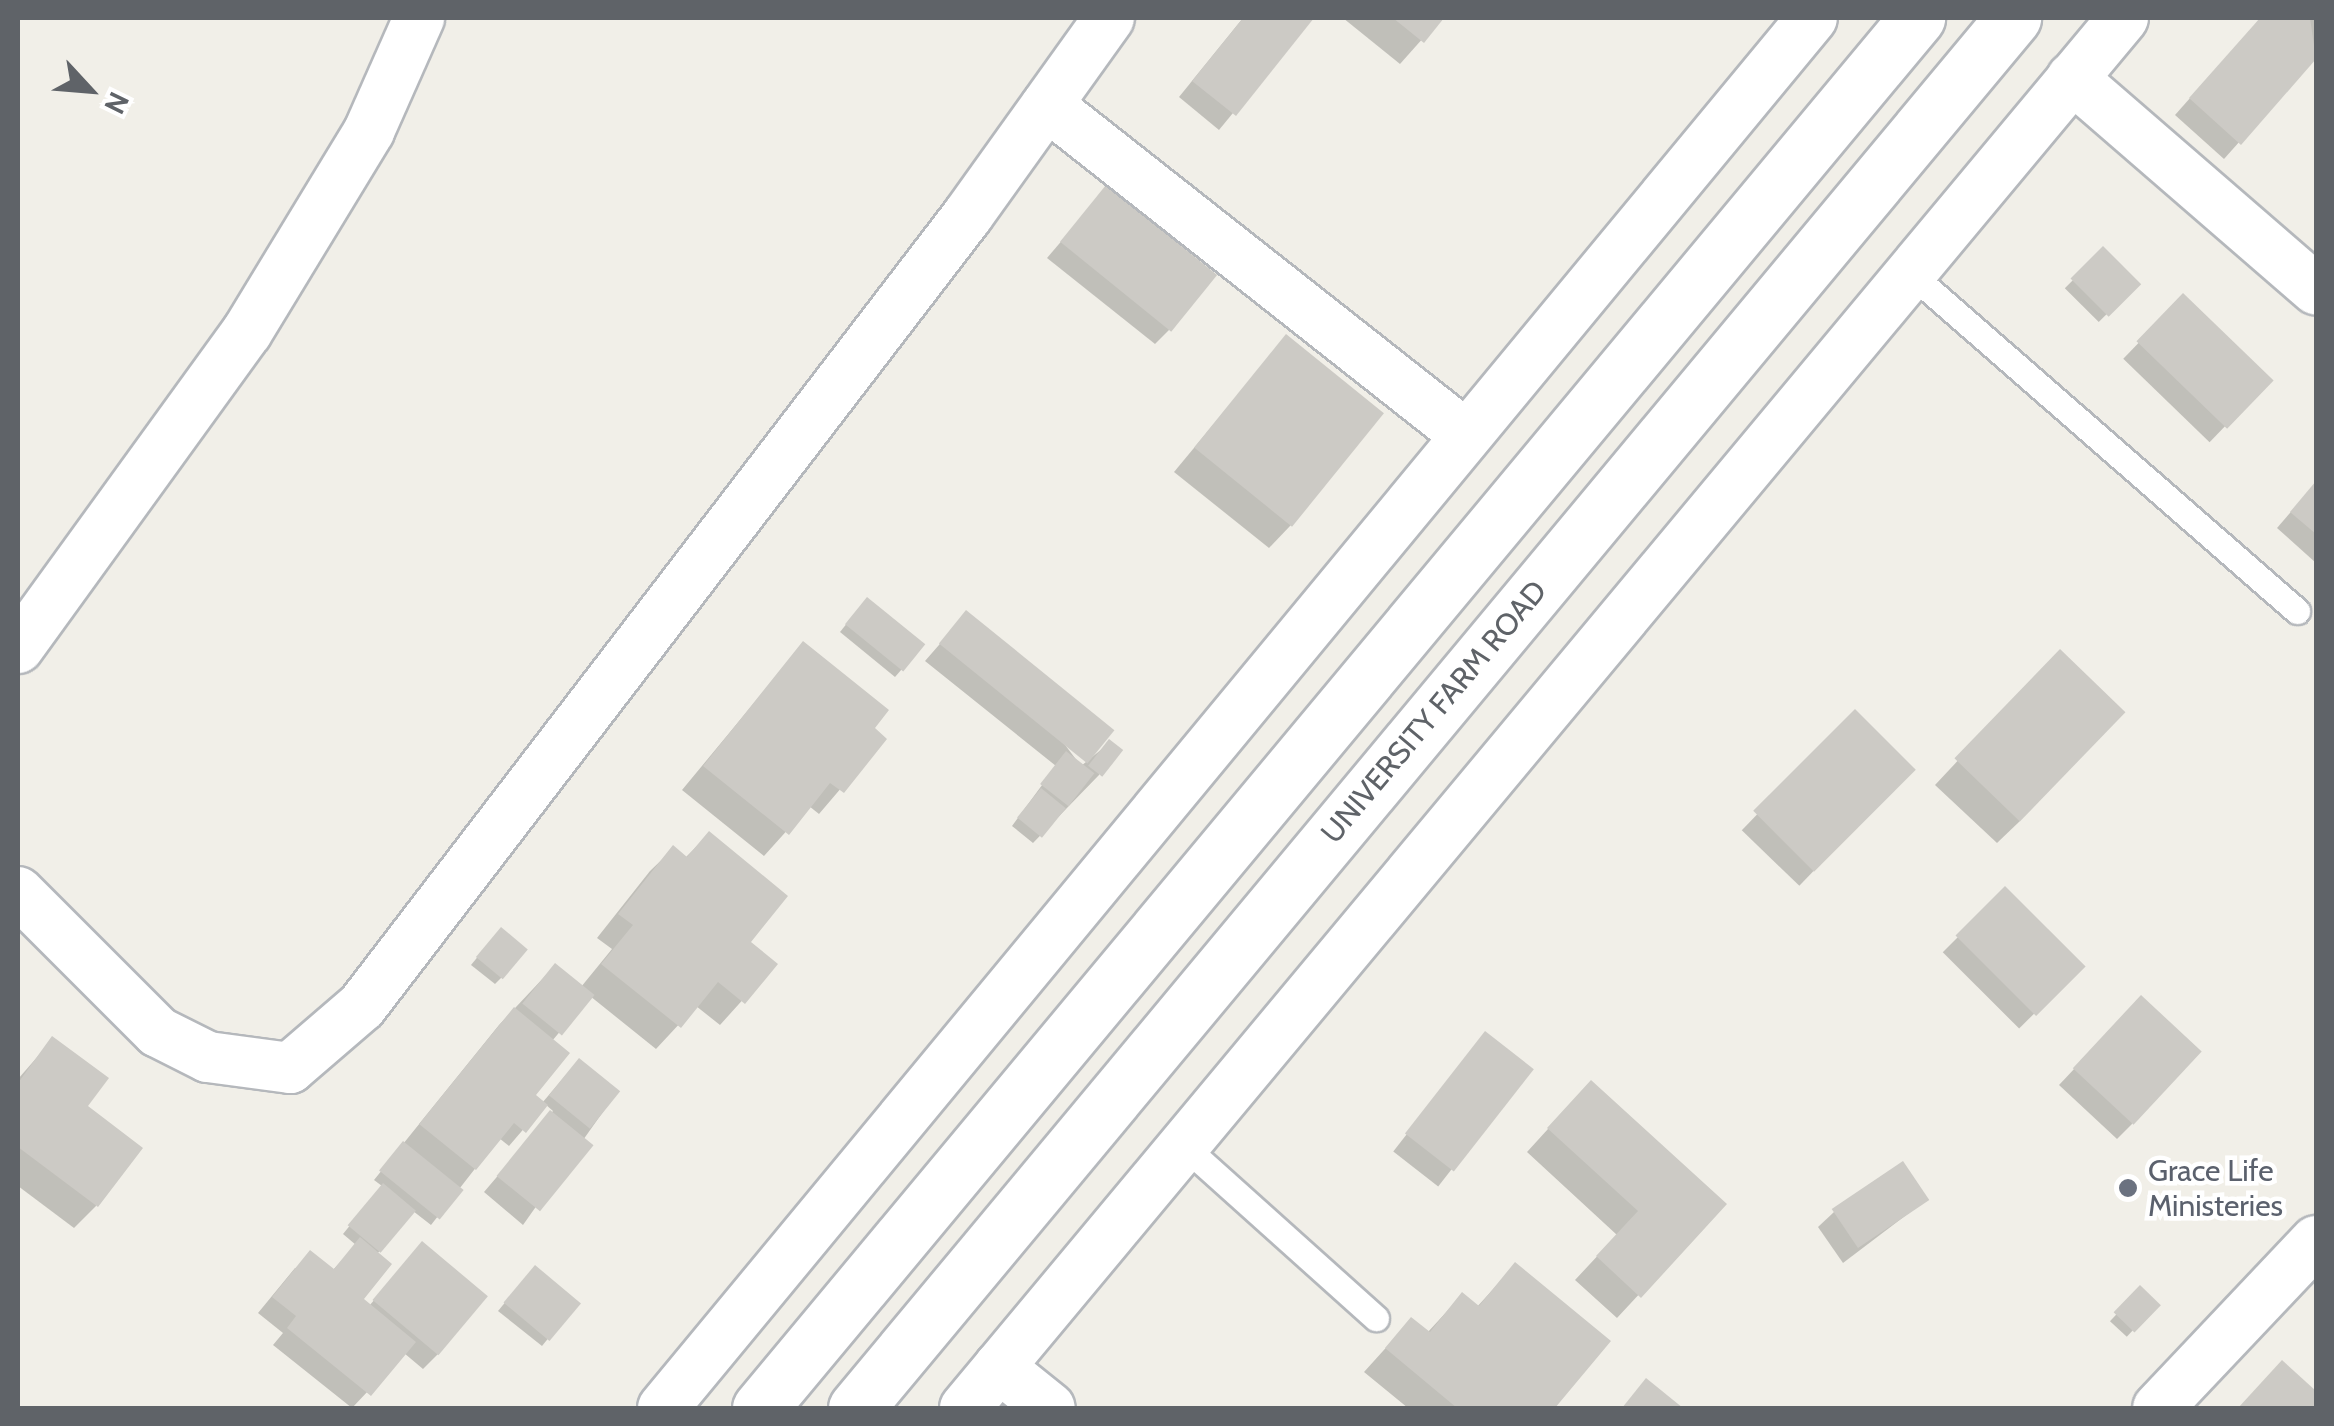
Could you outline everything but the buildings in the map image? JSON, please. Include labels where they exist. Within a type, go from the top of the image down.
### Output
[{"type":"street","points":[[18,648],[247,332],[370,131],[420,18]]},
{"type":"street","points":[[18,892],[158,1032],[208,1056],[290,1068],[362,1006],[1048,104],[1108,18]]},
{"type":"street","points":[[663,1408],[1464,433],[1812,18]]},
{"type":"street","points":[[760,1408],[1917,18]]},
{"type":"street","name":"UNIVERSITY FARM ROAD","points":[[856,1408],[2013,18]]},
{"type":"street","points":[[965,1408],[2123,18]]},
{"type":"street","points":[[2072,78],[2316,289]]},
{"type":"street","points":[[1048,104],[1464,433]]},
{"type":"street","points":[[2158,1408],[2316,1241]]},
{"type":"street","points":[[999,1367],[1050,1408]]},
{"type":"lane","points":[[1910,273],[2296,611]]},
{"type":"lane","points":[[1184,1146],[1376,1318]]},
{"type":"place","name":"Grace Life Ministeries","points":[[2128,1188]]}]
